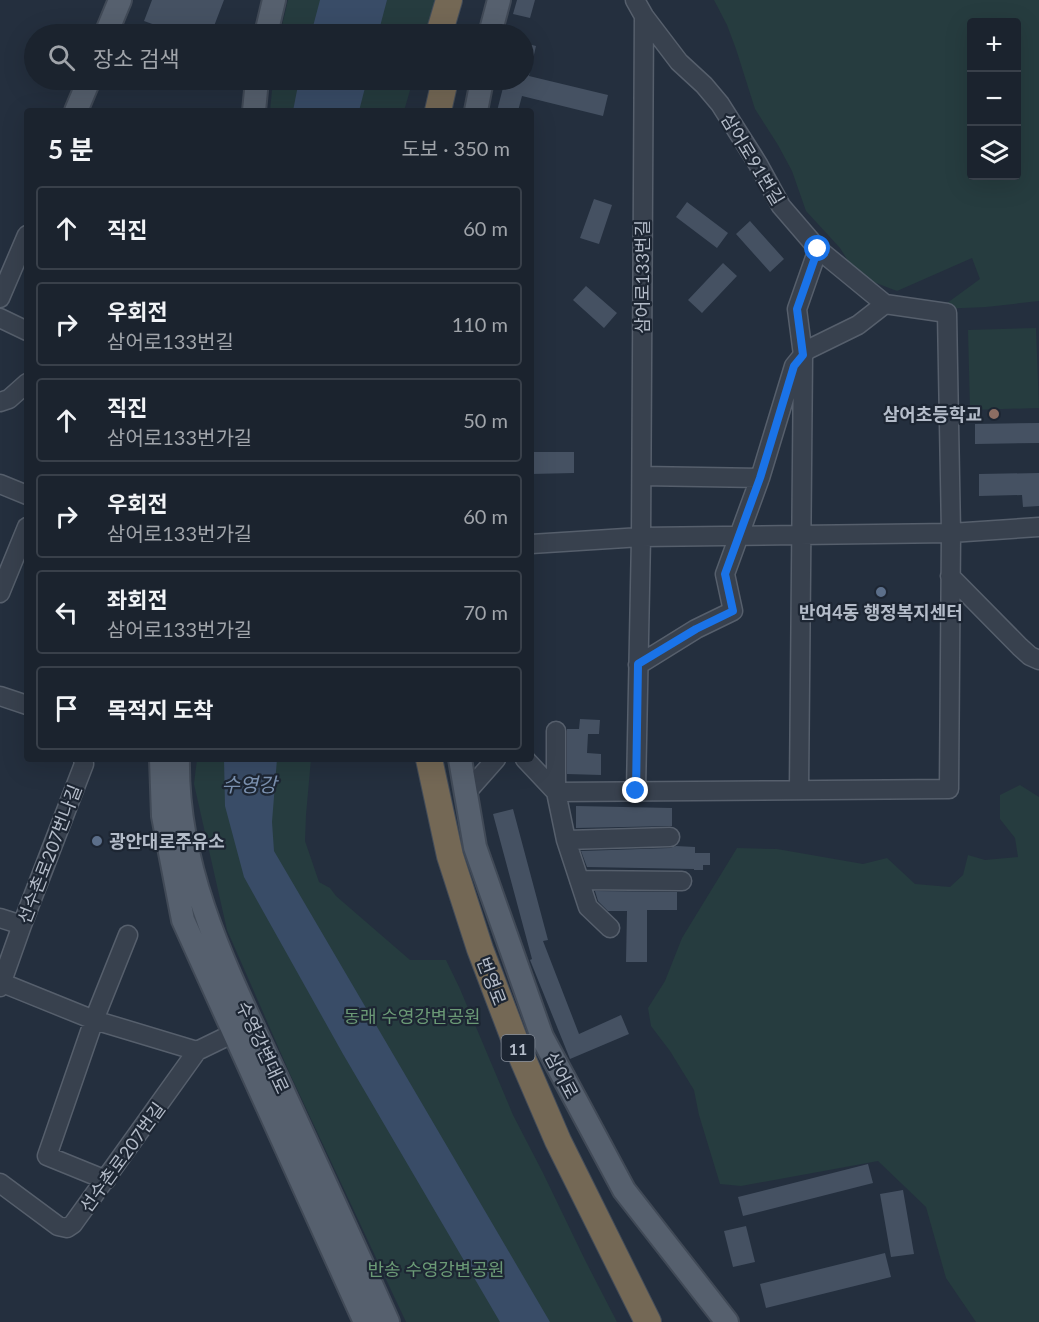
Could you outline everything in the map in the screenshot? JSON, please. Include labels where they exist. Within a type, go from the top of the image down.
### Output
[{"type":"highway","points":[[442,24],[449,0]]},
{"type":"highway","points":[[459,24],[466,0]]},
{"type":"highway","points":[[421,108],[425,90]]},
{"type":"highway","points":[[439,108],[443,90]]},
{"type":"highway","name":"번영로","points":[[414,762],[448,906],[480,997],[538,1136],[628,1322]]},
{"type":"highway","name":"번영로","points":[[430,762],[450,856],[480,950],[515,1041],[558,1141],[648,1322]]},
{"type":"main road","points":[[110,24],[120,0]]},
{"type":"main road","points":[[253,24],[258,0]]},
{"type":"main road","points":[[268,24],[274,0]]},
{"type":"main road","points":[[493,24],[499,0]]},
{"type":"main road","points":[[77,108],[85,90]]},
{"type":"main road","points":[[241,108],[243,90]]},
{"type":"main road","points":[[254,108],[256,90]]},
{"type":"main road","points":[[477,108],[480,90]]},
{"type":"main road","name":"수영강변대로","points":[[161,762],[163,816],[183,920],[365,1322]]},
{"type":"main road","name":"수영강변대로","points":[[178,762],[178,784],[186,839],[195,882],[207,921],[388,1322]]},
{"type":"main road","name":"삼어로","points":[[461,762],[475,847],[542,1037],[624,1190],[727,1322]]},
{"type":"street","name":"삼어로91번길","points":[[635,0],[644,16],[679,62],[704,85],[720,104],[758,164],[781,206],[818,249],[885,304]]},
{"type":"street","name":"삼어로133번길","points":[[636,791],[642,476],[644,16]]},
{"type":"street","points":[[0,298],[24,242]]},
{"type":"street","points":[[800,790],[802,535],[797,309],[818,249]]},
{"type":"street","points":[[528,762],[556,792],[948,789],[951,532],[947,313],[885,304],[858,325],[807,350],[798,361],[760,478],[725,574],[733,611],[696,629],[638,664]]},
{"type":"street","points":[[0,318],[24,330]]},
{"type":"street","points":[[0,402],[9,399],[24,386]]},
{"type":"street","points":[[642,476],[760,478]]},
{"type":"street","points":[[0,484],[24,494]]},
{"type":"street","points":[[534,544],[641,537],[951,532],[1039,526]]},
{"type":"street","points":[[0,593],[24,534]]},
{"type":"street","points":[[950,576],[1020,647],[1039,660]]},
{"type":"street","points":[[0,696],[24,704]]},
{"type":"street","points":[[556,731],[556,792],[566,840],[588,907],[610,928]]},
{"type":"street","name":"선수촌로207번나길","points":[[84,762],[1,984],[94,1020],[197,1051]]},
{"type":"street","points":[[466,793],[493,762]]},
{"type":"street","points":[[566,840],[670,837]]},
{"type":"street","points":[[579,880],[682,881]]},
{"type":"street","points":[[0,918],[22,925]]},
{"type":"street","points":[[106,1180],[47,1156],[94,1020],[128,935]]},
{"type":"street","name":"선수촌로207번길","points":[[0,1183],[58,1226],[67,1228],[73,1224],[106,1180],[197,1051],[234,1033]]},
{"type":"green space","points":[[288,0],[436,0],[429,24],[282,24]]},
{"type":"green space","points":[[714,0],[1039,0],[1039,301],[939,309],[980,279],[972,258],[897,291],[855,272],[840,248],[806,211],[792,171],[755,109],[736,49]]},
{"type":"green space","points":[[272,90],[410,90],[405,108],[270,108]]},
{"type":"green space","points":[[1036,328],[1039,408],[970,410],[968,330]]},
{"type":"green space","points":[[197,762],[311,762],[305,841],[319,882],[330,888],[336,896],[410,960],[446,960],[513,1115],[617,1322],[406,1322],[290,1074],[227,930],[194,784]]},
{"type":"green space","points":[[1020,785],[1039,797],[1039,1322],[976,1322],[946,1278],[926,1207],[878,1161],[741,1186],[720,1184],[699,1115],[694,1090],[670,1051],[651,1026],[648,1008],[665,981],[682,938],[737,848],[777,849],[863,864],[887,858],[915,884],[950,887],[963,875],[968,855],[985,860],[1018,857],[1015,838],[1000,819],[1000,795]]},
{"type":"water","points":[[320,0],[387,0],[381,24],[314,24]]},
{"type":"water","points":[[297,90],[364,90],[360,108],[294,108]]},
{"type":"water","name":"수영강","points":[[224,762],[277,762],[272,822],[274,851],[550,1322],[500,1322],[343,1054],[244,877],[225,806]]},
{"type":"building","points":[[152,0],[224,0],[215,24],[152,24],[144,21]]},
{"type":"building","points":[[517,0],[535,0],[530,18],[513,14]]},
{"type":"building","points":[[534,77],[608,95],[603,116],[522,96],[519,108],[498,108],[502,90],[534,90]]},
{"type":"building","points":[[594,199],[612,205],[599,244],[580,238]]},
{"type":"building","points":[[687,202],[728,233],[717,248],[676,217]]},
{"type":"building","points":[[750,221],[784,259],[770,272],[736,234]]},
{"type":"building","points":[[723,263],[737,276],[702,313],[688,300]]},
{"type":"building","points":[[586,286],[617,313],[604,328],[573,300]]},
{"type":"building","points":[[1039,423],[1039,443],[975,444],[975,424]]},
{"type":"building","points":[[534,452],[574,452],[574,473],[534,474]]},
{"type":"building","points":[[1039,473],[1039,506],[1023,507],[1022,495],[979,496],[979,474]]},
{"type":"building","points":[[580,719],[600,720],[599,734],[588,734],[587,753],[601,754],[601,775],[567,774],[567,729],[579,729]]},
{"type":"building","points":[[576,806],[672,808],[672,826],[576,828]]},
{"type":"building","points":[[513,809],[548,940],[543,941],[579,1034],[621,1015],[629,1034],[570,1059],[530,960],[532,959],[493,814]]},
{"type":"building","points":[[695,847],[695,853],[710,853],[710,865],[703,865],[703,870],[587,867],[581,851],[670,848]]},
{"type":"building","points":[[595,891],[677,892],[677,910],[647,910],[647,962],[626,962],[627,911],[608,911],[598,901]]},
{"type":"building","points":[[868,1164],[873,1183],[743,1216],[738,1197]]},
{"type":"building","points":[[903,1190],[914,1254],[891,1257],[880,1194]]},
{"type":"building","points":[[746,1226],[755,1262],[733,1267],[724,1231]]},
{"type":"building","points":[[885,1253],[891,1277],[766,1308],[760,1284]]},
{"type":"place","name":"삼어초등학교","points":[[994,414]]},
{"type":"place","name":"반여4동 행정복지센터","points":[[881,592]]},
{"type":"place","name":"광안대로주유소","points":[[97,841]]},
{"type":"route","points":[[636,791],[638,664],[696,629],[733,611],[725,574],[760,478],[794,366],[803,355],[797,309],[818,249]]},
{"type":"park label","name":"동래 수영강변공원","points":[[412,1016]]},
{"type":"park label","name":"반송 수영강변공원","points":[[436,1269]]}]
